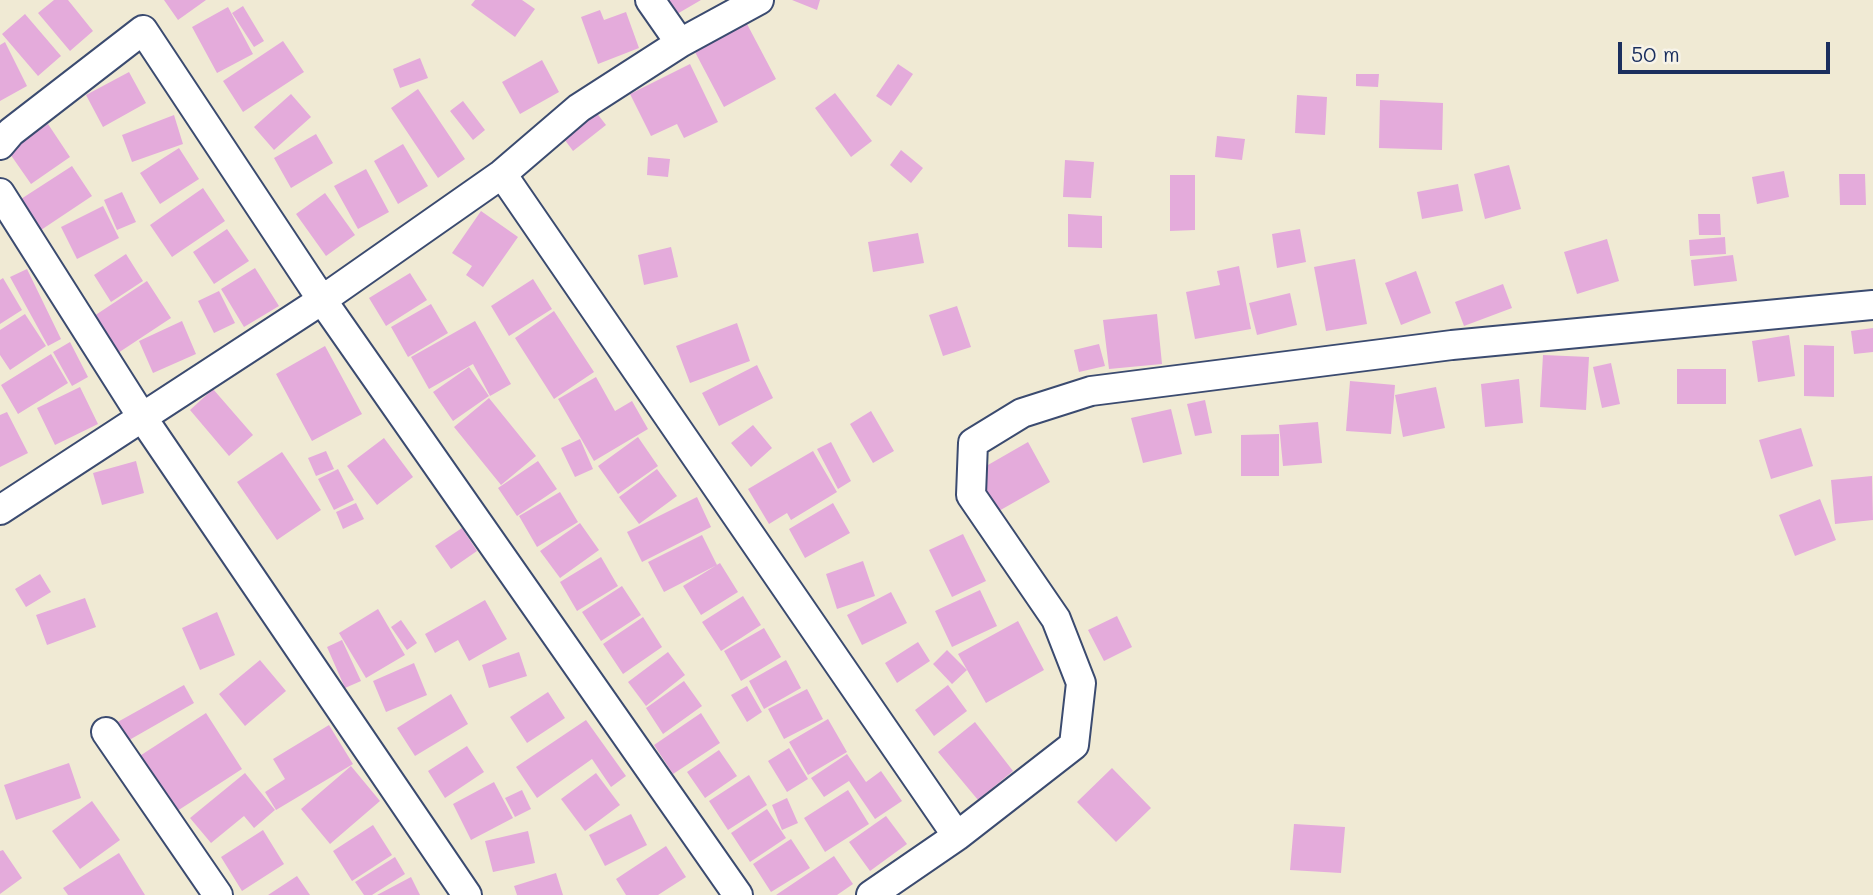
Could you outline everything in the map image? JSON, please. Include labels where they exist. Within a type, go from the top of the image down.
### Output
[{"type":"street","points":[[650,0],[681,43]]},
{"type":"street","points":[[0,510],[322,300],[502,174],[579,108],[681,43],[759,0]]},
{"type":"street","points":[[0,145],[11,132],[143,30],[322,300],[738,895]]},
{"type":"street","points":[[502,174],[957,836]]},
{"type":"street","points":[[0,193],[142,417],[467,895]]},
{"type":"street","points":[[871,895],[957,836],[1074,745],[1081,683],[1056,619],[971,495],[973,443],[1022,413],[1091,391],[1452,345],[1873,305]]},
{"type":"street","points":[[106,732],[218,895]]},
{"type":"building","points":[[54,0],[68,0],[93,31],[70,51],[38,13]]},
{"type":"building","points":[[164,0],[206,0],[178,20]]},
{"type":"building","points":[[475,0],[522,0],[535,9],[515,37],[471,5]]},
{"type":"building","points":[[669,0],[701,0],[677,14]]},
{"type":"building","points":[[792,0],[820,0],[817,10]]},
{"type":"building","points":[[243,6],[264,41],[254,47],[232,13]]},
{"type":"building","points":[[228,7],[253,54],[217,73],[192,27]]},
{"type":"building","points":[[600,10],[604,20],[626,12],[639,48],[598,64],[581,17]]},
{"type":"building","points":[[25,14],[61,56],[38,76],[2,34]]},
{"type":"building","points":[[747,24],[776,79],[724,107],[695,52]]},
{"type":"building","points":[[283,41],[304,72],[243,112],[223,81]]},
{"type":"building","points":[[5,42],[27,86],[0,101],[0,45]]},
{"type":"building","points":[[420,58],[428,78],[400,88],[393,69]]},
{"type":"building","points":[[542,60],[559,92],[520,114],[502,82]]},
{"type":"building","points":[[690,64],[718,122],[684,138],[677,124],[651,136],[630,94]]},
{"type":"building","points":[[898,64],[913,74],[891,106],[876,96]]},
{"type":"building","points":[[129,72],[146,103],[103,127],[86,95]]},
{"type":"building","points":[[1356,74],[1379,74],[1378,87],[1356,86]]},
{"type":"building","points":[[418,89],[465,159],[438,178],[391,108]]},
{"type":"building","points":[[835,93],[872,141],[851,157],[815,108]]},
{"type":"building","points":[[291,94],[311,117],[274,150],[254,127]]},
{"type":"building","points":[[1297,95],[1327,97],[1325,135],[1295,133]]},
{"type":"building","points":[[1380,100],[1443,103],[1442,150],[1379,148]]},
{"type":"building","points":[[463,101],[485,130],[473,140],[450,111]]},
{"type":"building","points":[[592,107],[606,125],[573,151],[559,132]]},
{"type":"building","points":[[174,115],[183,144],[132,162],[122,135]]},
{"type":"building","points":[[48,124],[70,157],[31,184],[8,151]]},
{"type":"building","points":[[316,134],[333,163],[291,188],[274,158]]},
{"type":"building","points":[[1217,136],[1245,139],[1242,160],[1215,157]]},
{"type":"building","points":[[403,144],[428,186],[398,204],[374,161]]},
{"type":"building","points":[[179,148],[199,179],[160,204],[140,173]]},
{"type":"building","points":[[901,150],[923,168],[911,183],[890,165]]},
{"type":"building","points":[[648,157],[670,159],[668,177],[647,175]]},
{"type":"building","points":[[1065,160],[1094,162],[1091,198],[1063,197]]},
{"type":"building","points":[[1509,165],[1521,209],[1485,219],[1474,174]]},
{"type":"building","points":[[72,166],[92,196],[41,230],[21,199]]},
{"type":"building","points":[[366,169],[389,212],[358,229],[334,186]]},
{"type":"building","points":[[1784,171],[1789,197],[1757,204],[1752,177]]},
{"type":"building","points":[[1839,174],[1865,174],[1866,205],[1840,205]]},
{"type":"building","points":[[1170,175],[1195,175],[1195,230],[1170,231]]},
{"type":"building","points":[[1458,184],[1463,211],[1422,219],[1417,192]]},
{"type":"building","points":[[203,188],[225,221],[172,257],[150,225]]},
{"type":"building","points":[[122,192],[136,222],[117,230],[104,200]]},
{"type":"building","points":[[325,193],[355,235],[326,256],[296,214]]},
{"type":"building","points":[[103,206],[119,238],[77,259],[61,227]]},
{"type":"building","points":[[481,211],[518,237],[483,287],[466,275],[472,266],[452,253]]},
{"type":"building","points":[[1068,214],[1102,216],[1102,248],[1068,247]]},
{"type":"building","points":[[1698,214],[1720,214],[1721,235],[1699,235]]},
{"type":"building","points":[[227,229],[249,261],[214,284],[193,252]]},
{"type":"building","points":[[1300,229],[1306,262],[1277,268],[1272,234]]},
{"type":"building","points":[[918,233],[924,263],[873,272],[868,242]]},
{"type":"building","points":[[1725,237],[1726,254],[1690,256],[1689,240]]},
{"type":"building","points":[[1607,239],[1619,281],[1577,294],[1564,252]]},
{"type":"building","points":[[671,247],[678,277],[644,285],[638,255]]},
{"type":"building","points":[[126,254],[143,281],[111,302],[94,275]]},
{"type":"building","points":[[1733,255],[1737,281],[1694,286],[1691,260]]},
{"type":"building","points":[[1355,259],[1367,324],[1326,331],[1314,267]]},
{"type":"building","points":[[1239,266],[1251,329],[1195,339],[1186,292],[1220,285],[1217,271]]},
{"type":"building","points":[[255,268],[279,306],[244,327],[221,289]]},
{"type":"building","points":[[27,269],[61,339],[48,346],[10,277]]},
{"type":"building","points":[[1416,271],[1431,313],[1401,325],[1385,283]]},
{"type":"building","points":[[410,273],[427,300],[386,326],[369,298]]},
{"type":"building","points":[[3,278],[22,310],[0,324],[0,280]]},
{"type":"building","points":[[533,279],[552,309],[509,336],[491,306]]},
{"type":"building","points":[[147,281],[171,318],[118,353],[94,316]]},
{"type":"building","points":[[1503,284],[1512,308],[1464,326],[1455,302]]},
{"type":"building","points":[[219,291],[235,323],[214,333],[198,301]]},
{"type":"building","points":[[1290,293],[1297,325],[1257,335],[1249,303]]},
{"type":"building","points":[[431,304],[448,333],[408,357],[391,327]]},
{"type":"building","points":[[957,306],[971,347],[943,356],[929,315]]},
{"type":"building","points":[[554,311],[594,372],[554,399],[515,338]]},
{"type":"building","points":[[25,314],[46,346],[10,370],[0,355],[0,330]]},
{"type":"building","points":[[1157,314],[1162,364],[1109,369],[1103,320]]},
{"type":"building","points":[[182,321],[196,354],[153,373],[139,341]]},
{"type":"building","points":[[475,321],[511,384],[490,396],[473,364],[429,389],[411,357]]},
{"type":"building","points":[[737,323],[750,361],[690,383],[676,346]]},
{"type":"building","points":[[1873,328],[1873,352],[1854,354],[1851,331]]},
{"type":"building","points":[[1789,335],[1795,376],[1758,382],[1752,341]]},
{"type":"building","points":[[70,342],[88,377],[72,386],[53,352]]},
{"type":"building","points":[[1099,344],[1105,366],[1079,372],[1074,350]]},
{"type":"building","points":[[1804,345],[1834,346],[1834,397],[1804,396]]},
{"type":"building","points":[[325,346],[362,414],[312,441],[276,374]]},
{"type":"building","points":[[51,354],[68,383],[18,414],[1,385]]},
{"type":"building","points":[[1543,355],[1589,357],[1586,410],[1540,407]]},
{"type":"building","points":[[1611,363],[1620,404],[1602,408],[1593,367]]},
{"type":"building","points":[[757,365],[773,398],[719,426],[702,393]]},
{"type":"building","points":[[469,367],[489,396],[453,421],[433,392]]},
{"type":"building","points":[[1677,369],[1726,369],[1726,404],[1677,404]]},
{"type":"building","points":[[596,377],[615,411],[632,401],[648,429],[594,461],[558,399]]},
{"type":"building","points":[[1519,379],[1523,423],[1485,427],[1481,384]]},
{"type":"building","points":[[1350,381],[1395,385],[1391,434],[1346,431]]},
{"type":"building","points":[[80,387],[98,424],[55,445],[37,408]]},
{"type":"building","points":[[1436,387],[1445,428],[1403,437],[1395,395]]},
{"type":"building","points":[[213,389],[253,435],[229,456],[190,410]]},
{"type":"building","points":[[489,398],[536,456],[501,485],[454,427]]},
{"type":"building","points":[[1205,400],[1212,433],[1195,436],[1187,404]]},
{"type":"building","points":[[1171,409],[1182,454],[1143,463],[1131,418]]},
{"type":"building","points":[[871,411],[894,451],[873,463],[850,424]]},
{"type":"building","points":[[7,412],[28,453],[0,467],[0,415]]},
{"type":"building","points":[[1318,422],[1322,463],[1283,466],[1279,425]]},
{"type":"building","points":[[753,425],[772,448],[751,467],[731,443]]},
{"type":"building","points":[[1801,428],[1813,466],[1771,479],[1759,440]]},
{"type":"building","points":[[1279,434],[1279,476],[1241,476],[1241,435]]},
{"type":"building","points":[[638,437],[658,466],[618,494],[598,466]]},
{"type":"building","points":[[384,438],[413,477],[377,505],[347,466]]},
{"type":"building","points":[[580,439],[593,469],[575,477],[561,448]]},
{"type":"building","points":[[831,442],[851,481],[838,489],[817,449]]},
{"type":"building","points":[[1028,442],[1050,482],[997,512],[974,473]]},
{"type":"building","points":[[326,451],[334,469],[316,476],[308,458]]},
{"type":"building","points":[[813,451],[837,492],[791,520],[787,513],[769,524],[748,489]]},
{"type":"building","points":[[282,452],[321,510],[277,540],[237,482]]},
{"type":"building","points":[[136,461],[144,493],[102,505],[93,473]]},
{"type":"building","points":[[538,461],[557,489],[517,516],[498,488]]},
{"type":"building","points":[[338,469],[354,500],[334,510],[318,479]]},
{"type":"building","points":[[657,469],[677,496],[639,524],[619,497]]},
{"type":"building","points":[[1872,476],[1873,520],[1835,524],[1831,480]]},
{"type":"building","points":[[560,492],[578,522],[537,547],[519,516]]},
{"type":"building","points":[[697,497],[711,527],[642,562],[627,532]]},
{"type":"building","points":[[1820,499],[1836,540],[1795,556],[1779,515]]},
{"type":"building","points":[[356,503],[364,519],[343,529],[336,512]]},
{"type":"building","points":[[833,503],[850,533],[805,558],[789,529]]},
{"type":"building","points":[[580,523],[599,550],[560,578],[540,551]]},
{"type":"building","points":[[462,528],[477,551],[451,569],[435,546]]},
{"type":"building","points":[[963,534],[986,581],[952,597],[929,550]]},
{"type":"building","points":[[702,535],[717,565],[664,592],[648,562]]},
{"type":"building","points":[[601,557],[618,586],[577,611],[560,582]]},
{"type":"building","points":[[863,561],[875,596],[837,609],[826,574]]},
{"type":"building","points":[[720,563],[738,592],[701,615],[683,586]]},
{"type":"building","points":[[40,574],[51,592],[26,607],[15,589]]},
{"type":"building","points":[[622,586],[641,615],[601,641],[582,612]]},
{"type":"building","points":[[980,590],[997,626],[952,647],[935,611]]},
{"type":"building","points":[[891,592],[907,623],[862,645],[847,615]]},
{"type":"building","points":[[743,596],[761,625],[721,651],[702,622]]},
{"type":"building","points":[[85,598],[96,627],[47,645],[36,615]]},
{"type":"building","points":[[485,600],[507,639],[469,661],[458,640],[435,653],[425,634]]},
{"type":"building","points":[[378,609],[405,655],[366,678],[339,633]]},
{"type":"building","points":[[217,612],[235,655],[200,670],[182,628]]},
{"type":"building","points":[[1117,616],[1132,647],[1104,661],[1088,630]]},
{"type":"building","points":[[643,617],[662,647],[623,674],[603,644]]},
{"type":"building","points":[[401,620],[417,643],[407,650],[391,627]]},
{"type":"building","points":[[1018,621],[1044,670],[986,703],[958,654]]},
{"type":"building","points":[[764,628],[781,657],[741,681],[724,651]]},
{"type":"building","points":[[342,640],[361,681],[345,688],[327,647]]},
{"type":"building","points":[[918,642],[930,661],[897,683],[885,663]]},
{"type":"building","points":[[947,650],[967,670],[952,684],[933,664]]},
{"type":"building","points":[[519,652],[527,676],[489,688],[482,665]]},
{"type":"building","points":[[668,652],[685,675],[646,706],[628,682]]},
{"type":"building","points":[[260,660],[286,691],[245,726],[219,694]]},
{"type":"building","points":[[786,660],[801,688],[764,709],[749,681]]},
{"type":"building","points":[[414,663],[427,695],[386,712],[373,681]]},
{"type":"building","points":[[684,681],[702,706],[663,734],[646,708]]},
{"type":"building","points":[[184,685],[194,703],[124,743],[114,724]]},
{"type":"building","points":[[948,685],[967,711],[934,736],[915,710]]},
{"type":"building","points":[[747,686],[762,712],[747,722],[731,695]]},
{"type":"building","points":[[807,689],[823,719],[784,739],[768,709]]},
{"type":"building","points":[[548,692],[565,718],[527,743],[510,717]]},
{"type":"building","points":[[451,694],[468,724],[415,756],[397,728]]},
{"type":"building","points":[[206,713],[242,769],[171,815],[135,759]]},
{"type":"building","points":[[701,713],[720,743],[673,774],[654,745]]},
{"type":"building","points":[[828,719],[847,752],[808,775],[789,742]]},
{"type":"building","points":[[586,720],[626,776],[611,787],[592,759],[537,798],[516,767]]},
{"type":"building","points":[[975,722],[1013,771],[978,800],[938,752]]},
{"type":"building","points":[[329,725],[353,764],[276,810],[265,792],[285,779],[273,759]]},
{"type":"building","points":[[467,746],[484,772],[445,798],[428,771]]},
{"type":"building","points":[[789,748],[808,779],[787,792],[768,761]]},
{"type":"building","points":[[719,750],[737,776],[705,798],[687,772]]},
{"type":"building","points":[[847,754],[866,782],[881,771],[902,801],[875,819],[849,781],[824,797],[811,778]]},
{"type":"building","points":[[69,763],[81,798],[16,820],[4,785]]},
{"type":"building","points":[[351,766],[380,801],[330,844],[301,809]]},
{"type":"building","points":[[1112,768],[1151,808],[1116,842],[1077,802]]},
{"type":"building","points":[[245,773],[275,810],[254,828],[244,816],[211,843],[190,818]]},
{"type":"building","points":[[596,773],[620,805],[585,831],[561,799]]},
{"type":"building","points":[[749,775],[767,805],[728,830],[709,801]]},
{"type":"building","points":[[494,782],[513,818],[471,840],[453,804]]},
{"type":"building","points":[[522,790],[531,809],[515,817],[505,798]]},
{"type":"building","points":[[848,790],[869,824],[825,852],[804,818]]},
{"type":"building","points":[[787,798],[798,823],[782,830],[772,805]]},
{"type":"building","points":[[92,801],[120,840],[80,869],[52,831]]},
{"type":"building","points":[[767,809],[786,838],[750,862],[731,833]]},
{"type":"building","points":[[631,814],[647,845],[605,866],[589,835]]},
{"type":"building","points":[[886,816],[907,844],[870,871],[849,842]]},
{"type":"building","points":[[1294,824],[1345,827],[1341,873],[1290,870]]},
{"type":"building","points":[[373,825],[392,855],[352,881],[333,851]]},
{"type":"building","points":[[263,830],[284,864],[242,891],[221,857]]},
{"type":"building","points":[[528,831],[535,863],[493,872],[485,841]]},
{"type":"building","points":[[791,839],[810,868],[771,892],[753,864]]},
{"type":"building","points":[[666,846],[686,877],[658,895],[626,895],[616,879]]},
{"type":"building","points":[[3,850],[22,878],[0,894],[0,851]]},
{"type":"building","points":[[119,853],[145,895],[68,895],[63,888]]},
{"type":"building","points":[[834,856],[853,884],[837,895],[776,895]]},
{"type":"building","points":[[395,857],[405,874],[372,895],[364,895],[355,882]]},
{"type":"building","points":[[556,873],[563,895],[517,895],[514,886]]},
{"type":"building","points":[[297,876],[310,895],[268,895]]},
{"type":"building","points":[[411,877],[420,895],[377,895]]}]
